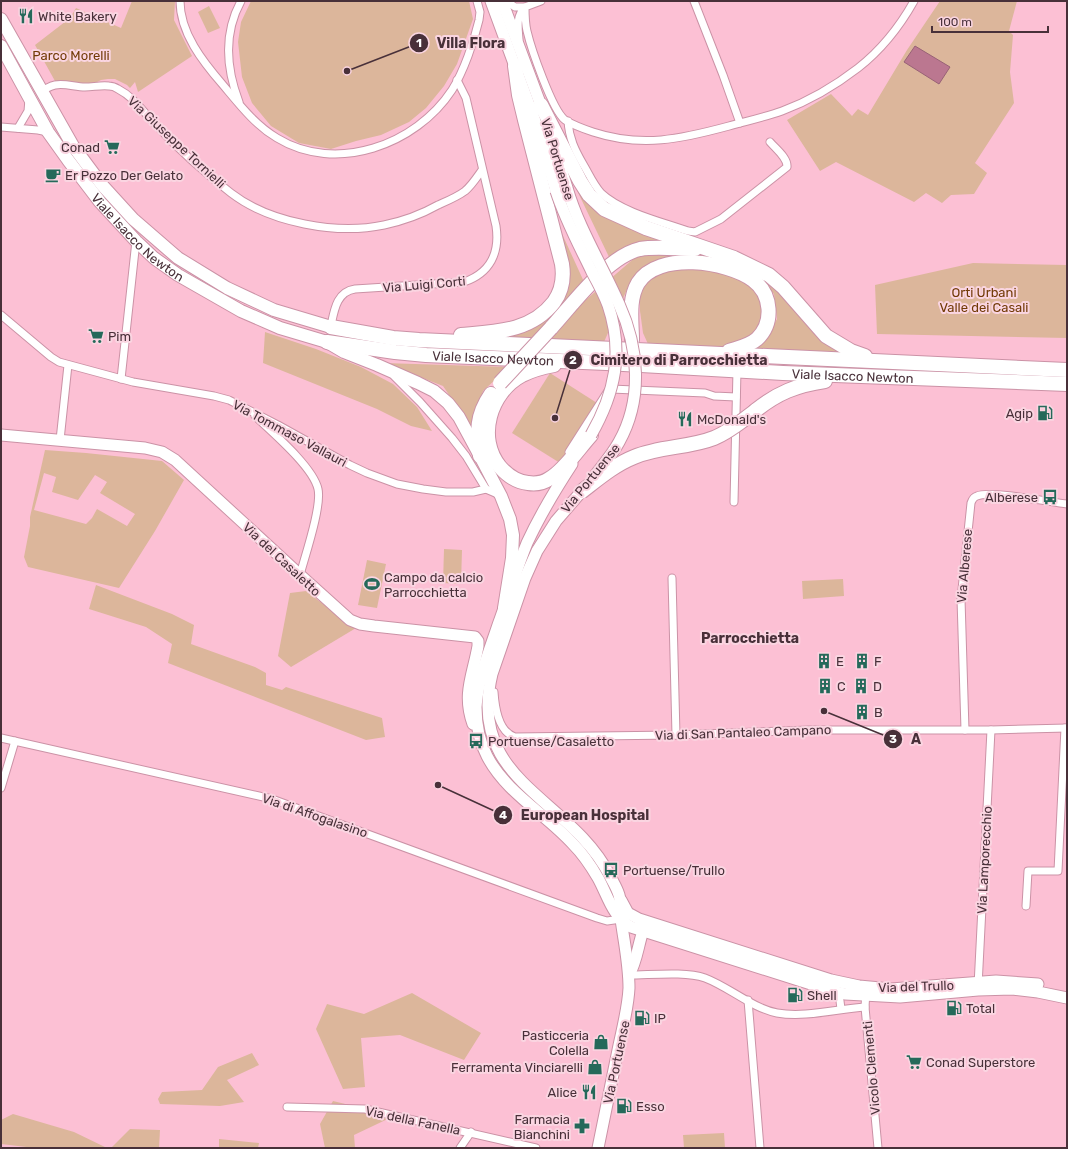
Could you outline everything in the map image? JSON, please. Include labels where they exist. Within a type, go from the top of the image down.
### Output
[{"type":"highway","points":[[419,340],[505,331],[519,327],[536,319],[547,310],[561,288],[563,278],[562,264],[524,120],[515,66]]},
{"type":"highway","points":[[541,105],[577,175],[590,195],[604,209],[646,228],[734,258],[769,275],[783,287],[826,336],[850,351],[878,361]]},
{"type":"highway","points":[[480,456],[477,429],[478,421],[487,400],[500,383],[604,271],[626,254],[636,250],[648,248],[706,249]]},
{"type":"highway","points":[[633,343],[632,311],[634,292],[642,278],[652,269],[661,266],[689,262],[708,264],[726,268],[752,279],[762,289],[768,302],[769,310],[767,322],[763,332],[757,339],[749,344],[722,354]]},
{"type":"highway","name":"Viale Isacco Newton","points":[[331,327],[393,338],[419,340],[1067,370]]},
{"type":"highway","name":"Viale Isacco Newton","points":[[327,342],[418,354],[783,373],[1067,384]]},
{"type":"highway","points":[[575,362],[539,369],[522,375],[508,386],[498,399],[490,417],[487,434],[490,451],[495,461],[504,472],[512,478],[524,482],[539,483],[552,478],[591,434]]},
{"type":"highway","points":[[581,492],[607,472],[626,460],[647,452],[713,438],[731,429],[772,398],[797,386],[856,375]]},
{"type":"main road","name":"Via Portuense","points":[[491,1],[561,190],[619,303],[633,343],[635,357],[636,377],[633,403],[628,422],[614,451],[556,521],[540,546],[525,578],[492,674],[488,702],[489,724],[492,738],[502,758],[520,780],[567,821],[590,846],[604,865],[619,896],[629,975],[627,1009],[598,1148]]},
{"type":"main road","name":"Via Portuense","points":[[502,1],[553,139],[566,218],[608,305],[614,333],[616,362],[611,388],[602,414],[558,486],[539,519],[527,544],[486,660],[479,687],[476,710],[477,723],[480,738],[487,756],[504,781],[563,833],[584,857],[601,884],[612,910],[621,919]]},
{"type":"main road","name":"Viale Isacco Newton","points":[[1,19],[66,136],[89,169],[133,219],[178,258],[234,292],[274,310],[331,327]]},
{"type":"main road","name":"Viale Isacco Newton","points":[[1,46],[48,132],[79,176],[100,202],[136,241],[168,269],[217,298],[266,323],[327,342]]},
{"type":"main road","points":[[327,342],[344,352],[418,383],[442,396],[459,417],[501,496],[510,519],[513,544],[504,608]]},
{"type":"main road","name":"Via del Casaletto","points":[[1,434],[158,450],[175,460],[345,616],[355,622],[374,626],[475,637],[478,641],[478,646],[468,685],[468,702],[472,722],[480,738]]},
{"type":"main road","name":"Via del Trullo","points":[[619,896],[627,911],[639,919],[767,965],[839,993],[866,991]]},
{"type":"main road","name":"Via del Trullo","points":[[621,919],[639,919]]},
{"type":"main road","name":"Via del Trullo","points":[[621,919],[631,927],[643,931],[767,965],[831,980],[866,991],[900,997],[1004,981],[1027,983],[1067,990]]},
{"type":"main road","name":"Via Portuense","points":[[629,975],[635,963],[643,931]]},
{"type":"main road","name":"Via del Trullo","points":[[978,986],[1032,991],[1067,998]]},
{"type":"street","points":[[180,1],[180,13],[183,24],[196,49],[215,76],[262,128],[273,136],[287,143],[313,151],[333,153],[354,152],[393,141],[416,127],[440,104],[457,80],[479,20],[480,12],[477,1]]},
{"type":"street","points":[[241,1],[231,24],[228,49],[231,75],[241,105]]},
{"type":"street","points":[[506,1],[515,7],[524,7],[541,1]]},
{"type":"street","points":[[694,1],[740,123]]},
{"type":"street","points":[[524,7],[527,32],[541,72],[559,114],[568,122],[603,135],[648,141],[688,137],[778,112],[793,106],[847,76],[870,58],[899,24],[914,1]]},
{"type":"street","points":[[519,45],[518,18],[524,7]]},
{"type":"street","points":[[17,75],[22,71],[29,70]]},
{"type":"street","name":"Via Luigi Corti","points":[[331,327],[337,301],[348,290],[458,283],[471,280],[484,271],[490,264],[494,254],[497,236],[496,226],[466,98],[457,80]]},
{"type":"street","name":"Via Giuseppe Tornielli","points":[[41,91],[56,85],[114,87],[138,104],[183,152],[233,195],[252,206],[269,213],[313,225],[333,228],[360,228],[385,225],[409,218],[462,193],[482,170]]},
{"type":"street","points":[[18,128],[28,111],[29,98]]},
{"type":"street","points":[[568,122],[568,132],[572,143],[594,185],[602,193],[623,208],[688,231],[695,232],[721,219],[788,167],[786,160],[770,142]]},
{"type":"street","points":[[1,127],[48,132]]},
{"type":"street","points":[[121,379],[136,241]]},
{"type":"street","name":"Via Tommaso Vallauri","points":[[1,315],[59,362],[121,379],[152,386],[214,396],[236,403],[350,465],[397,484],[446,492],[473,492],[486,489]]},
{"type":"street","points":[[312,338],[316,323]]},
{"type":"street","points":[[327,342],[331,327]]},
{"type":"street","points":[[60,440],[64,389],[68,365]]},
{"type":"street","points":[[377,365],[402,383],[436,420],[466,456],[486,489],[501,496]]},
{"type":"street","points":[[734,502],[737,370]]},
{"type":"street","points":[[563,461],[611,389],[705,393],[714,396],[736,397]]},
{"type":"street","points":[[251,412],[299,459],[314,478],[319,490],[317,510],[300,575]]},
{"type":"street","name":"Via Alberese","points":[[965,730],[961,599],[971,503],[974,497],[978,495],[996,494],[1067,504]]},
{"type":"street","points":[[672,578],[676,735]]},
{"type":"street","name":"Via di San Pantaleo Campano","points":[[492,674],[495,702],[500,721],[504,730],[513,737],[676,735],[809,730],[991,730],[1066,728]]},
{"type":"street","points":[[1026,906],[1028,871],[1058,871],[1066,728]]},
{"type":"street","name":"Via Lamporecchio","points":[[978,986],[991,730]]},
{"type":"street","name":"Via di Affogalasino","points":[[1,738],[272,799],[597,918],[607,921],[621,919]]},
{"type":"street","points":[[1,788],[15,741]]},
{"type":"street","name":"Via del Trullo","points":[[629,975],[696,975],[711,980],[772,1012],[785,1014],[806,1014],[865,1007]]},
{"type":"street","name":"Vicolo Clementi","points":[[866,991],[865,1007],[878,1148]]},
{"type":"street","points":[[839,993],[841,1009]]},
{"type":"street","points":[[748,1000],[760,1148]]},
{"type":"street","name":"Via della Fanella","points":[[287,1107],[365,1109],[471,1132],[509,1145],[536,1148]]},
{"type":"street","points":[[460,1148],[471,1132]]},
{"type":"green space","name":"Parco Morelli","points":[[132,1],[175,1],[174,20],[192,56],[138,92],[135,82],[130,88],[115,79],[101,80],[91,85],[55,81],[35,45],[70,18],[76,8],[121,28]]},
{"type":"green space","points":[[251,1],[469,1],[473,19],[457,64],[444,86],[426,108],[409,122],[381,135],[331,149],[299,143],[271,126],[252,103],[242,77],[238,42],[241,22]]},
{"type":"green space","points":[[940,1],[1017,1],[1009,31],[1013,35],[1010,72],[1014,103],[975,163],[987,173],[974,194],[951,195],[942,203],[926,193],[914,202],[836,162],[820,171],[787,120],[831,94],[852,116],[858,109],[868,115],[907,50]]},
{"type":"green space","points":[[209,6],[220,28],[208,33],[198,12]]},
{"type":"green space","points":[[572,180],[583,192],[682,244],[610,259]]},
{"type":"green space","points":[[558,225],[585,284],[531,340],[481,340],[515,335],[552,310],[569,277]]},
{"type":"green space","points":[[688,253],[718,258],[756,275],[689,258],[656,260],[632,278],[604,342],[549,341],[581,304],[638,255]]},
{"type":"green space","name":"Orti Urbani Valle dei Casali","points":[[973,263],[1067,265],[1067,338],[877,334],[875,285]]},
{"type":"green space","points":[[689,266],[722,270],[747,283],[764,298],[766,318],[756,335],[739,344],[710,349],[648,344],[643,333],[640,311],[640,293],[649,277]]},
{"type":"green space","points":[[757,275],[775,283],[848,355],[754,348],[766,339],[777,319],[774,294]]},
{"type":"green space","points":[[265,332],[316,349],[361,367],[393,384],[417,407],[432,431],[411,426],[377,409],[263,363]]},
{"type":"green space","points":[[384,363],[509,367],[483,391],[473,430],[443,386]]},
{"type":"green space","points":[[550,373],[597,403],[560,463],[512,433]]},
{"type":"green space","points":[[45,450],[162,461],[184,480],[155,531],[119,588],[28,567],[24,557],[30,526],[30,517]],"holes":[[[44,473],[56,477],[52,492],[78,500],[95,475],[107,482],[100,493],[135,514],[127,526],[97,509],[92,518],[86,524],[34,510]]]},
{"type":"green space","points":[[444,549],[462,550],[461,584],[443,583]]},
{"type":"green space","name":"Campo da calcio Parrocchietta","points":[[367,560],[386,564],[377,608],[358,605]]},
{"type":"green space","points":[[843,579],[844,596],[803,599],[802,581]]},
{"type":"green space","points":[[96,585],[172,614],[194,625],[191,644],[255,667],[266,673],[266,685],[282,690],[286,687],[382,718],[385,737],[366,740],[168,663],[172,644],[146,627],[89,609]]},
{"type":"green space","points":[[306,591],[356,628],[291,667],[278,656],[290,593]]},
{"type":"green space","points":[[412,993],[481,1033],[464,1060],[400,1035],[361,1038],[365,1087],[343,1089],[316,1029],[327,1004],[364,1014]]},
{"type":"green space","points":[[252,1053],[259,1065],[227,1080],[244,1102],[220,1106],[160,1104],[158,1099],[162,1092],[202,1090],[218,1067]]},
{"type":"green space","points":[[333,1101],[394,1116],[354,1135],[355,1148],[325,1148],[320,1124]]},
{"type":"green space","points":[[13,1114],[74,1132],[107,1148],[35,1148],[1,1144],[1,1120]]},
{"type":"green space","points":[[130,1129],[160,1130],[159,1148],[111,1148]]},
{"type":"green space","points":[[724,1133],[725,1148],[684,1148],[683,1135]]},
{"type":"green space","points":[[219,1139],[259,1143],[258,1148],[219,1148]]},
{"type":"shaded area","points":[[915,46],[950,67],[939,84],[904,62]]},
{"type":"place","name":"White Bakery","points":[[26,16]]},
{"type":"place","name":"Villa Flora","points":[[347,71]]},
{"type":"place","name":"Conad","points":[[112,147]]},
{"type":"place","name":"Er Pozzo Der Gelato","points":[[53,175]]},
{"type":"place","name":"Pim","points":[[96,336]]},
{"type":"place","name":"Agip","points":[[1045,413]]},
{"type":"place","name":"Cimitero di Parrocchietta","points":[[555,418]]},
{"type":"place","name":"McDonald's","points":[[685,419]]},
{"type":"place","name":"Alberese","points":[[1050,497]]},
{"type":"place","name":"Campo da calcio Parrocchietta","points":[[372,584]]},
{"type":"place","name":"E","points":[[824,661]]},
{"type":"place","name":"F","points":[[862,661]]},
{"type":"place","name":"C","points":[[825,686]]},
{"type":"place","name":"D","points":[[861,686]]},
{"type":"place","name":"A","points":[[824,711]]},
{"type":"place","name":"B","points":[[862,712]]},
{"type":"place","name":"Portuense/Casaletto","points":[[476,741]]},
{"type":"place","name":"European Hospital","points":[[438,785]]},
{"type":"place","name":"Portuense/Trullo","points":[[611,870]]},
{"type":"place","name":"Shell","points":[[795,995]]},
{"type":"place","name":"Total","points":[[954,1008]]},
{"type":"place","name":"IP","points":[[642,1018]]},
{"type":"place","name":"Pasticceria Colella","points":[[601,1042]]},
{"type":"place","name":"Conad Superstore","points":[[914,1062]]},
{"type":"place","name":"Ferramenta Vinciarelli","points":[[595,1067]]},
{"type":"place","name":"Alice","points":[[589,1092]]},
{"type":"place","name":"Esso","points":[[624,1106]]},
{"type":"place","name":"Farmacia Bianchini","points":[[582,1126]]},
{"type":"district","name":"Parrocchietta","points":[[750,638]]}]
